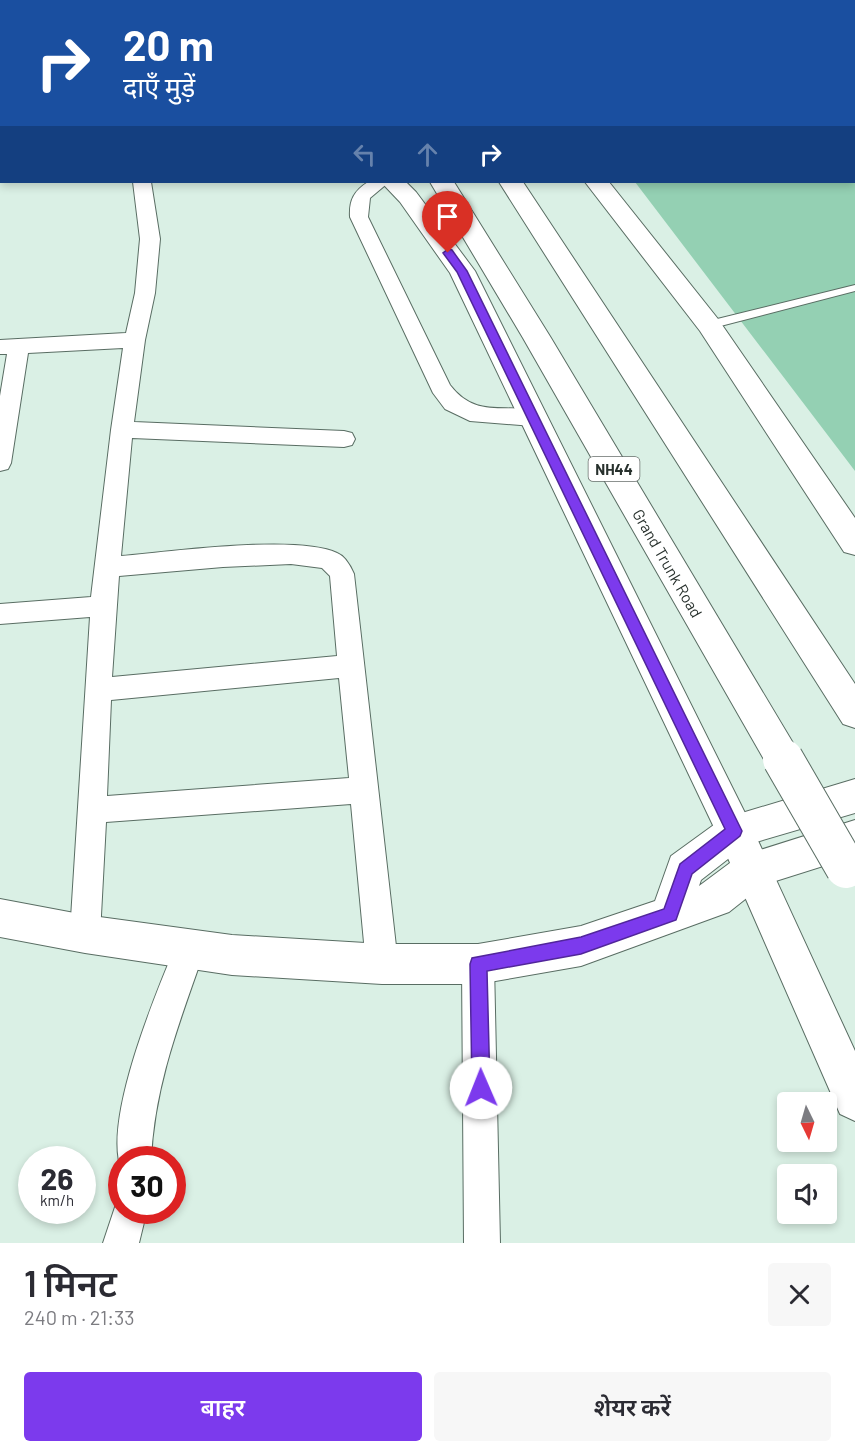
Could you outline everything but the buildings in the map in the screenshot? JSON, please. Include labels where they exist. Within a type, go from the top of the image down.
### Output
[{"type":"main road","points":[[394,183],[408,197],[462,271],[735,831],[855,1099]]},
{"type":"main road","name":"Grand Trunk Road","points":[[443,183],[537,338],[783,759],[852,863]]},
{"type":"main road","points":[[512,183],[855,713]]},
{"type":"main road","points":[[598,183],[709,325],[855,543]]},
{"type":"main road","points":[[670,915],[685,869],[735,831],[855,796]]},
{"type":"main road","points":[[0,918],[85,934],[231,955],[382,964],[478,964],[581,945],[670,915],[715,899],[752,870],[852,863]]},
{"type":"street","points":[[85,934],[102,606],[122,430],[135,340],[145,293],[150,239],[142,183]]},
{"type":"street","points":[[378,183],[364,192],[357,203],[359,216],[441,388],[453,404],[478,414],[533,418]]},
{"type":"street","points":[[0,463],[10,346],[135,340]]},
{"type":"street","points":[[122,430],[344,438]]},
{"type":"street","points":[[106,567],[283,555],[318,556],[330,560],[342,574],[382,964]]},
{"type":"street","points":[[0,614],[102,606]]},
{"type":"street","points":[[98,690],[352,666]]},
{"type":"street","points":[[91,810],[364,790]]},
{"type":"street","points":[[135,1146],[136,1112],[146,1072],[190,949]]},
{"type":"street","points":[[478,964],[482,1243]]},
{"type":"street","points":[[121,1243],[126,1224]]},
{"type":"lane","points":[[709,325],[855,288]]},
{"type":"green space","points":[[636,183],[855,183],[855,471]]},
{"type":"route","points":[[448,253],[462,271],[735,831],[685,869],[670,915],[581,945],[478,964],[481,1088]]}]
